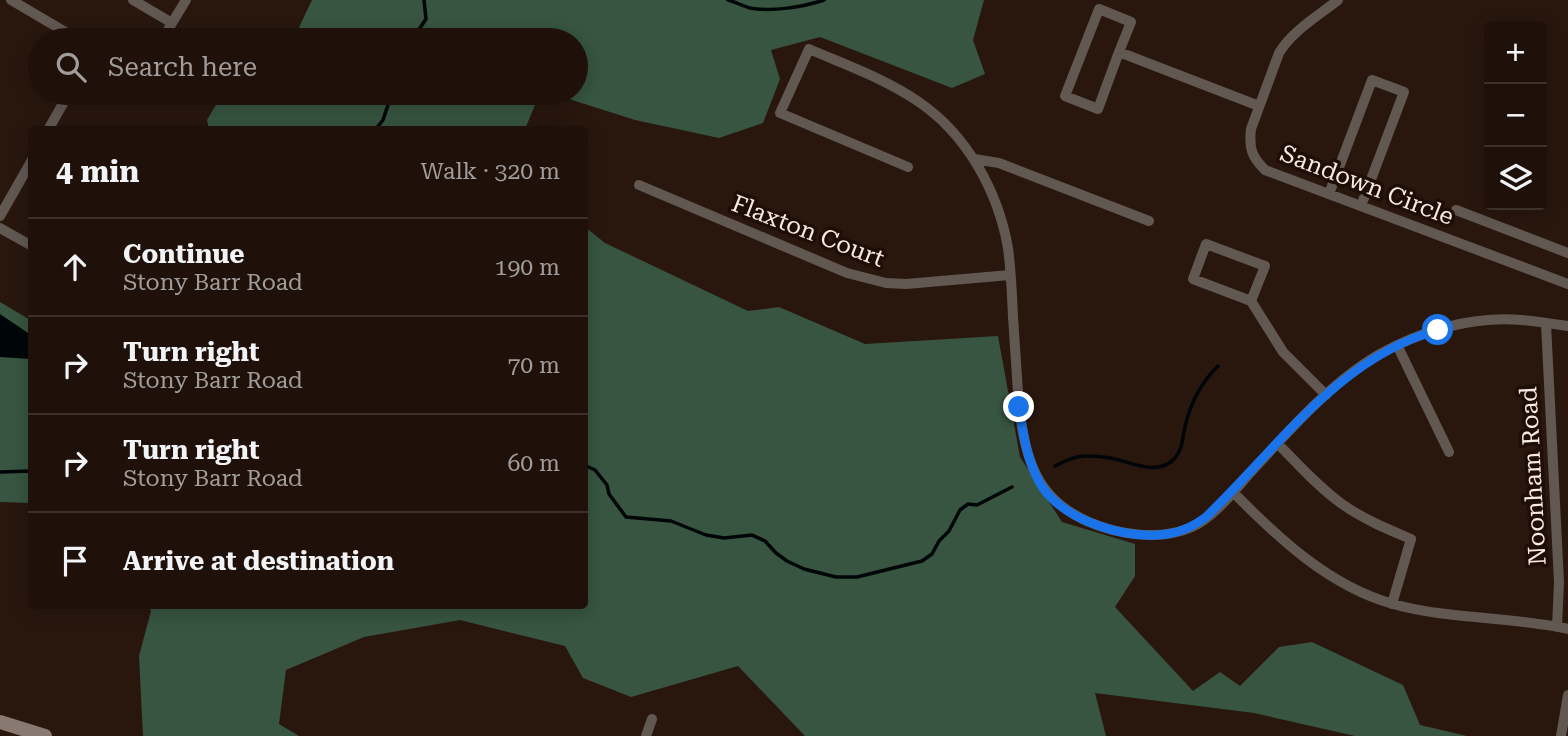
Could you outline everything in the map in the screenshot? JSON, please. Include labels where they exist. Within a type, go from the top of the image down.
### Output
[{"type":"street","points":[[11,0],[59,28]]},
{"type":"street","points":[[133,0],[172,23]]},
{"type":"street","points":[[169,28],[186,0]]},
{"type":"street","name":"Sandown Circle","points":[[1335,1],[1284,44],[1251,129],[1250,141],[1256,160],[1265,170],[1568,284]]},
{"type":"street","points":[[1099,9],[1131,22],[1119,52],[1098,108],[1065,96],[1099,9]]},
{"type":"street","points":[[908,167],[780,113],[809,49],[893,86],[919,102],[942,120],[974,159],[997,206],[1007,248],[1022,432],[1034,470],[1054,501],[1071,514],[1119,531],[1149,535],[1167,534],[1194,526],[1233,492],[1326,395],[1356,369],[1397,345],[1423,334],[1465,324],[1500,320],[1520,320],[1568,328]]},
{"type":"street","points":[[1119,52],[1259,106]]},
{"type":"street","points":[[1329,194],[1372,79],[1404,92],[1361,206]]},
{"type":"street","points":[[50,126],[62,105]]},
{"type":"street","points":[[974,159],[999,163],[1149,221]]},
{"type":"street","points":[[0,216],[28,167]]},
{"type":"street","name":"Flaxton Court","points":[[639,185],[847,274],[868,280],[906,284],[1010,275]]},
{"type":"street","points":[[1456,210],[1568,253]]},
{"type":"street","points":[[0,228],[28,244]]},
{"type":"street","points":[[1251,301],[1265,266],[1206,244],[1193,279],[1251,301],[1283,352],[1326,395]]},
{"type":"street","name":"Noonham Road","points":[[1545,324],[1563,628]]},
{"type":"street","points":[[1397,345],[1449,452]]},
{"type":"street","points":[[1278,444],[1341,503],[1372,522],[1411,540],[1392,604]]},
{"type":"street","points":[[1233,492],[1264,524],[1294,549],[1354,589],[1392,604],[1422,610],[1563,628]]},
{"type":"street","points":[[1561,736],[1568,695]]},
{"type":"street","points":[[646,736],[652,719]]},
{"type":"street","points":[[0,722],[45,736]]},
{"type":"green space","points":[[312,0],[984,0],[973,40],[985,74],[952,88],[820,37],[771,50],[780,79],[763,123],[719,138],[635,120],[588,105],[588,28],[299,28]]},
{"type":"green space","points":[[216,105],[535,105],[526,126],[208,126],[207,120]]},
{"type":"green space","points":[[588,229],[605,243],[748,311],[779,307],[865,344],[998,336],[1020,457],[1062,522],[1135,544],[1135,576],[1115,607],[1193,691],[1220,672],[1240,686],[1279,647],[1312,642],[1403,685],[1420,725],[1467,736],[1355,736],[1254,713],[1095,693],[1106,736],[805,736],[738,666],[631,697],[583,678],[565,646],[460,620],[364,637],[286,670],[279,724],[299,736],[143,736],[139,656],[150,609],[588,609]]},
{"type":"green space","points":[[0,302],[28,319],[28,503],[0,502]]},
{"type":"shaded area","points":[[0,314],[28,333],[28,359],[0,357]]},
{"type":"waterway","points":[[420,28],[426,19],[424,0]]},
{"type":"waterway","points":[[728,0],[750,8],[768,9],[797,7],[824,0]]},
{"type":"waterway","points":[[378,126],[388,105]]},
{"type":"waterway","points":[[1055,466],[1086,456],[1111,458],[1148,467],[1169,463],[1180,451],[1187,418],[1197,394],[1218,366]]},
{"type":"waterway","points":[[588,467],[595,470],[607,485],[609,494],[626,517],[671,521],[706,535],[724,538],[752,535],[765,541],[787,561],[804,569],[836,577],[857,577],[922,561],[932,554],[960,510],[968,504],[977,505],[1012,487]]},
{"type":"waterway","points":[[0,472],[28,471]]},
{"type":"route","points":[[1019,407],[1028,455],[1042,486],[1054,501],[1071,514],[1119,531],[1149,535],[1167,534],[1194,526],[1206,517],[1326,395],[1356,369],[1397,345],[1438,330]]}]
